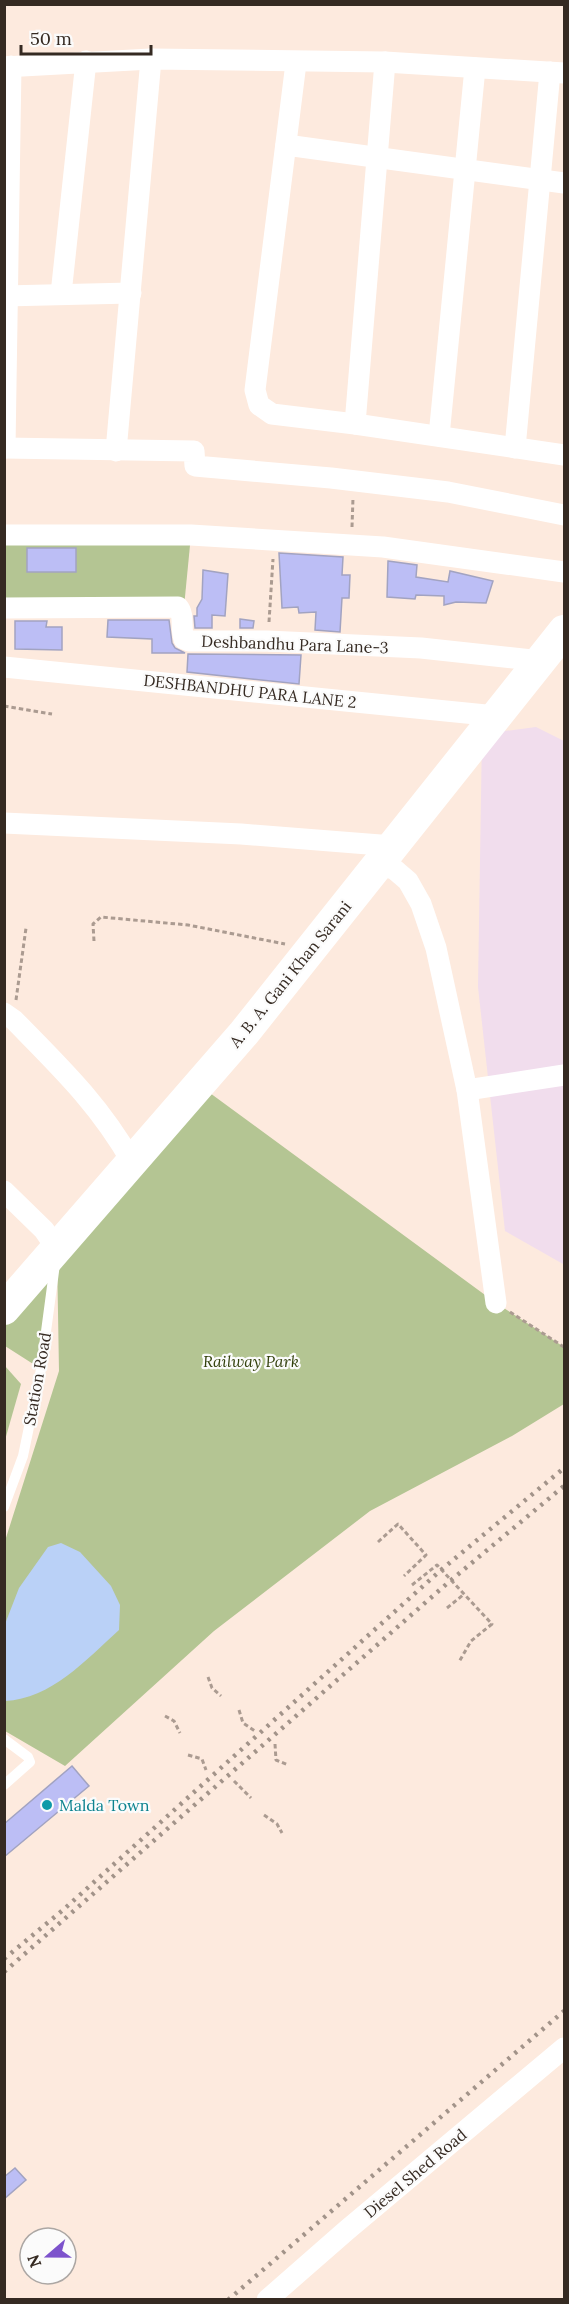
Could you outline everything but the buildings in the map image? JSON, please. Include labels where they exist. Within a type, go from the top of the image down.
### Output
[{"type":"main road","name":"A. B. A. Gani Khan Sarani","points":[[4,1309],[244,1033],[564,631]]},
{"type":"street","points":[[116,451],[151,59]]},
{"type":"street","points":[[515,448],[540,180],[557,73],[385,62],[296,63],[151,59],[8,66],[5,448],[194,452],[195,466],[447,492],[564,515]]},
{"type":"street","points":[[61,294],[86,61]]},
{"type":"street","points":[[355,424],[385,62]]},
{"type":"street","points":[[296,63],[255,390],[259,405],[272,414],[564,455]]},
{"type":"street","points":[[439,436],[475,68]]},
{"type":"street","points":[[286,145],[564,183]]},
{"type":"street","points":[[5,296],[131,293]]},
{"type":"street","points":[[4,535],[191,535],[351,547],[383,547],[564,572]]},
{"type":"street","name":"Deshbandhu Para Lane-3","points":[[4,608],[177,608],[182,614],[181,632],[184,639],[189,641],[267,641],[421,648],[541,660]]},
{"type":"street","name":"DESHBANDHU PARA LANE 2","points":[[4,667],[496,716]]},
{"type":"street","points":[[4,824],[241,834],[385,856],[394,869],[408,881],[421,904],[436,948],[467,1090],[496,1303]]},
{"type":"street","points":[[9,1017],[83,1090],[117,1135],[132,1162]]},
{"type":"street","points":[[467,1090],[564,1075]]},
{"type":"street","points":[[4,1191],[44,1230],[57,1249]]},
{"type":"street","name":"Diesel Shed Road","points":[[267,2300],[356,2222],[564,2048]]},
{"type":"lane","name":"Station Road","points":[[4,1507],[22,1456],[41,1369],[57,1249]]},
{"type":"lane","points":[[4,1739],[28,1757],[30,1762],[4,1785]]},
{"type":"path","points":[[351,547],[354,481]]},
{"type":"path","points":[[267,641],[275,541]]},
{"type":"path","points":[[4,706],[52,714]]},
{"type":"path","points":[[94,941],[93,924],[101,916],[188,925],[310,950]]},
{"type":"path","points":[[9,1017],[26,928]]},
{"type":"path","points":[[496,1303],[564,1347]]},
{"type":"path","points":[[378,1542],[398,1524],[426,1555],[404,1576]]},
{"type":"path","points":[[412,1586],[437,1565],[492,1624],[471,1641],[459,1662]]},
{"type":"path","points":[[447,1608],[463,1594]]},
{"type":"path","points":[[208,1677],[212,1688],[221,1696]]},
{"type":"path","points":[[239,1710],[243,1723],[255,1731]]},
{"type":"path","points":[[165,1716],[174,1721],[180,1733]]},
{"type":"path","points":[[275,1744],[276,1761],[288,1765]]},
{"type":"path","points":[[188,1755],[202,1759],[206,1770]]},
{"type":"path","points":[[234,1781],[251,1798]]},
{"type":"path","points":[[264,1815],[277,1824],[282,1833]]},
{"type":"shaded area","points":[[536,727],[564,741],[563,1264],[505,1231],[478,987],[482,734]]},
{"type":"green space","points":[[4,535],[191,535],[184,607],[5,608]]},
{"type":"green space","name":"Railway Park","points":[[199,1085],[496,1303],[564,1347],[564,1404],[512,1436],[370,1511],[214,1631],[65,1766],[5,1731],[5,1541],[59,1371],[57,1254],[41,1369],[5,1346],[5,1309]]},
{"type":"green space","points":[[5,1366],[21,1384],[5,1440]]},
{"type":"water","points":[[61,1543],[80,1552],[111,1586],[120,1605],[119,1630],[81,1665],[53,1686],[22,1699],[5,1701],[5,1624],[19,1588],[48,1547]]},
{"type":"railway","points":[[4,1959],[63,1910],[441,1570],[564,1468]]},
{"type":"railway","points":[[4,1972],[450,1581],[564,1486]]},
{"type":"railway","points":[[228,2300],[564,2011]]},
{"type":"place","name":"Malda Town","points":[[47,1805]]}]
